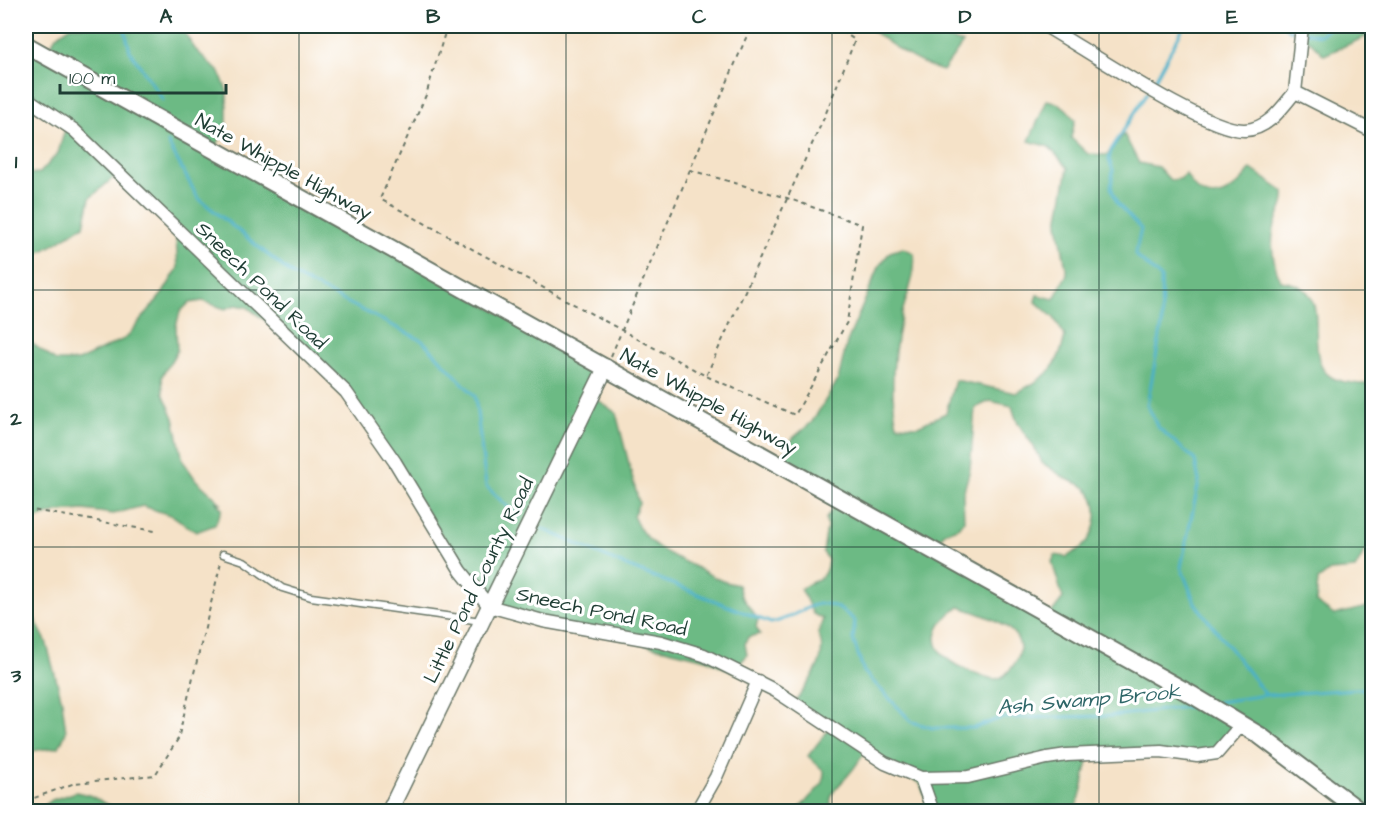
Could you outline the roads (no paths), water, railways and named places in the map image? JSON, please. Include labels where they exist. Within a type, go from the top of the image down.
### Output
[{"type":"main road","name":"Nate Whipple Highway","points":[[26,45],[377,243],[606,367],[1194,696],[1242,724],[1360,812]]},
{"type":"street","points":[[1045,26],[1208,121],[1246,130],[1261,126],[1277,114],[1295,92],[1302,30]]},
{"type":"street","points":[[1295,92],[1372,131]]},
{"type":"street","name":"Sneech Pond Road","points":[[26,98],[74,130],[346,392],[395,462],[461,571],[489,606],[543,621],[640,637],[682,647],[758,681],[885,763],[921,778],[968,777],[1067,755],[1161,751],[1206,755],[1217,753],[1242,724]]},
{"type":"street","name":"Little Pond County Road","points":[[389,812],[606,367]]},
{"type":"street","points":[[696,812],[716,777],[758,681]]},
{"type":"street","points":[[921,778],[933,812]]},
{"type":"lane","points":[[223,554],[244,561],[282,588],[311,597],[482,621]]},
{"type":"waterway","name":"Ash Swamp Brook","points":[[124,26],[130,51],[163,100]]},
{"type":"waterway","points":[[1151,87],[1184,26]]},
{"type":"waterway","points":[[1284,26],[1289,30],[1297,31]]},
{"type":"waterway","points":[[1304,32],[1320,35],[1331,26]]},
{"type":"waterway","points":[[1147,93],[1111,150],[1109,160],[1113,170],[1111,187],[1117,203],[1141,229],[1135,255],[1161,278],[1162,325],[1147,405],[1158,427],[1195,460],[1199,481],[1181,567],[1195,603],[1266,695]]},
{"type":"waterway","name":"Ash Swamp Brook","points":[[168,143],[198,198],[293,275],[423,341],[475,396],[486,486],[518,517]]},
{"type":"waterway","name":"Ash Swamp Brook","points":[[543,529],[619,563],[771,623],[822,604],[842,610],[855,621],[853,639],[864,672],[912,722],[933,728],[974,728],[1001,718],[1111,716],[1196,706]]},
{"type":"waterway","name":"Ash Swamp Brook","points":[[1218,702],[1266,695],[1372,688]]}]
